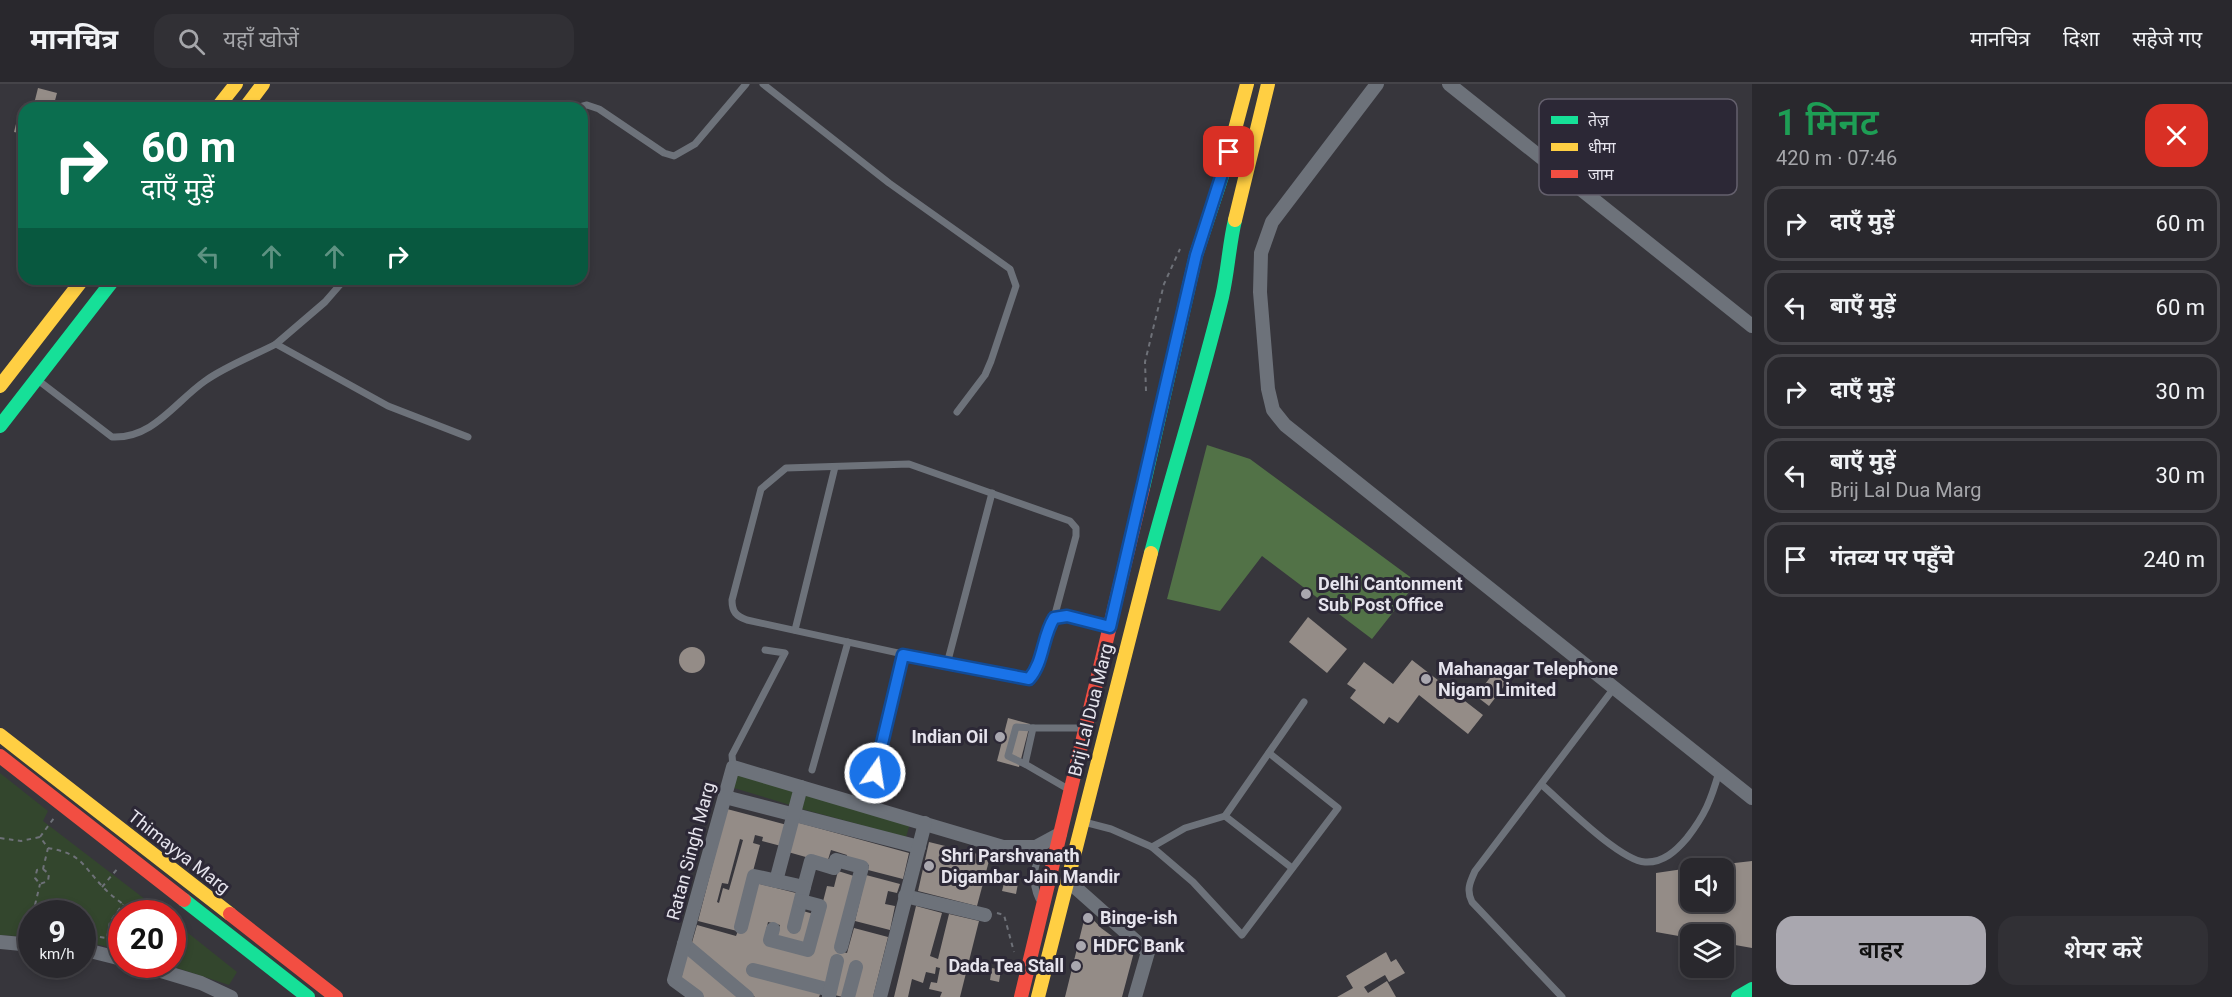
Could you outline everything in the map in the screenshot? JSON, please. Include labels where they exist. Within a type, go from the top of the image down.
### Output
[{"type":"street","points":[[222,102],[236,84]]},
{"type":"street","points":[[250,102],[264,84]]},
{"type":"street","name":"Brij Lal Dua Marg","points":[[1021,997],[1196,255],[1223,174],[1247,84]]},
{"type":"street","name":"Brij Lal Dua Marg","points":[[1038,997],[1171,478],[1215,325],[1234,223],[1268,84]]},
{"type":"street","points":[[1377,84],[1272,222],[1262,253],[1260,292],[1263,344],[1273,410],[1285,425],[1752,798]]},
{"type":"street","points":[[1449,84],[1539,156]]},
{"type":"street","points":[[1588,195],[1752,326]]},
{"type":"street","points":[[0,386],[79,285]]},
{"type":"street","points":[[0,426],[109,285]]},
{"type":"street","name":"Thimayya Marg","points":[[0,735],[336,997]]},
{"type":"street","name":"Thimayya Marg","points":[[0,756],[308,997]]},
{"type":"street","name":"Ratan Singh Marg","points":[[697,997],[674,980],[733,767],[1003,847],[1043,845]]},
{"type":"street","points":[[776,881],[801,787]]},
{"type":"street","points":[[725,797],[919,847]]},
{"type":"street","points":[[880,997],[925,823]]},
{"type":"street","points":[[1043,845],[1060,834]]},
{"type":"street","points":[[794,927],[811,861],[834,868],[836,860],[862,867],[841,947]]},
{"type":"street","points":[[741,927],[754,876],[776,881],[803,894],[820,906],[808,950],[770,940],[773,929]]},
{"type":"street","points":[[1067,880],[1148,952],[1135,997]]},
{"type":"street","points":[[905,896],[988,913]]},
{"type":"street","points":[[0,942],[18,944]]},
{"type":"street","points":[[684,944],[747,997]]},
{"type":"street","points":[[753,970],[829,995],[837,961]]},
{"type":"street","points":[[848,997],[856,967]]},
{"type":"street","points":[[184,978],[231,997]]},
{"type":"street","points":[[1738,997],[1752,989]]},
{"type":"lane","points":[[588,105],[599,109],[664,153],[674,156],[694,144],[746,84]]},
{"type":"lane","points":[[763,84],[889,183],[1010,268],[1015,277],[1016,286],[991,361],[985,375],[957,412]]},
{"type":"lane","points":[[37,380],[112,437],[125,438],[154,425],[206,381],[276,344],[325,302],[340,285]]},
{"type":"lane","points":[[276,344],[388,406],[468,437]]},
{"type":"lane","points":[[909,464],[1070,521],[1076,528],[1076,536],[1054,618],[1048,627],[1037,666],[1029,679],[903,655],[737,616],[732,609],[734,589],[757,501],[766,483],[786,468],[835,467],[909,464]]},
{"type":"lane","points":[[795,630],[835,467]]},
{"type":"lane","points":[[947,664],[992,494]]},
{"type":"lane","points":[[1054,618],[1067,616],[1110,627]]},
{"type":"lane","points":[[812,770],[848,642]]},
{"type":"lane","points":[[733,767],[732,754],[785,653],[765,650]]},
{"type":"lane","points":[[875,773],[903,655]]},
{"type":"lane","points":[[1562,997],[1468,894],[1469,884],[1475,871],[1614,688]]},
{"type":"lane","points":[[1152,847],[1185,828],[1225,816],[1304,702]]},
{"type":"lane","points":[[1070,790],[1008,756],[1016,727],[1085,728]]},
{"type":"lane","points":[[1025,764],[1033,728]]},
{"type":"lane","points":[[1082,821],[1111,829],[1152,847],[1192,882],[1242,935],[1338,808],[1269,753]]},
{"type":"lane","points":[[1542,784],[1620,851],[1644,862],[1669,856],[1681,845],[1707,810],[1719,772]]},
{"type":"lane","points":[[1225,816],[1292,868]]},
{"type":"lane","points":[[1043,845],[1034,868],[1034,887],[1043,907]]},
{"type":"path","points":[[0,838],[21,841],[40,837],[63,806]]},
{"type":"path","points":[[40,837],[48,848],[68,851],[90,869],[102,887],[119,900]]},
{"type":"path","points":[[43,869],[48,848]]},
{"type":"path","points":[[102,887],[127,856]]},
{"type":"path","points":[[43,869],[49,874],[48,881],[40,884],[35,879],[37,870],[43,869]]},
{"type":"path","points":[[36,900],[40,884]]},
{"type":"path","points":[[988,913],[1004,915],[1015,957]]},
{"type":"path","points":[[96,937],[107,938],[108,933]]},
{"type":"green space","points":[[1207,445],[1250,459],[1417,582],[1372,639],[1262,556],[1220,611],[1167,599]]},
{"type":"green space","points":[[0,773],[48,811],[43,821],[146,900],[108,900],[108,947],[96,944],[96,900],[18,900],[18,936],[0,935]]},
{"type":"green space","points":[[738,773],[794,789],[790,805],[734,788]]},
{"type":"green space","points":[[806,795],[910,824],[906,837],[802,809]]},
{"type":"green space","points":[[186,931],[237,972],[229,985],[186,971]]},
{"type":"building","points":[[38,88],[57,93],[55,102],[34,102]]},
{"type":"building","points":[[18,116],[18,133],[14,132]]},
{"type":"building","points":[[1308,617],[1347,649],[1327,673],[1289,642]]},
{"type":"building","points":[[692,647],[702,650],[705,660],[702,670],[692,673],[682,670],[679,660],[682,650]]},
{"type":"building","points":[[1412,660],[1483,715],[1468,734],[1419,695],[1398,723],[1389,717],[1384,724],[1350,698],[1356,690],[1347,684],[1364,662],[1393,684]]},
{"type":"building","points":[[1501,663],[1514,673],[1489,706],[1476,696]]},
{"type":"building","points":[[1008,718],[1030,724],[1019,767],[997,761]]},
{"type":"building","points":[[727,809],[787,825],[781,846],[762,841],[763,837],[755,835],[753,843],[760,845],[737,931],[698,921]],"holes":[[[740,839],[743,840],[729,890],[723,888],[719,903],[717,902],[722,883],[728,884]]]},
{"type":"building","points":[[796,822],[909,853],[903,879],[868,870],[869,865],[846,859],[847,855],[831,850],[827,863],[788,852]]},
{"type":"building","points":[[929,842],[990,857],[977,906],[918,891]]},
{"type":"building","points":[[1752,861],[1752,948],[1734,945],[1734,924],[1680,924],[1680,936],[1656,932],[1656,873],[1680,869],[1680,912],[1734,912],[1734,863]]},
{"type":"building","points":[[838,871],[854,876],[835,950],[847,953],[854,928],[888,937],[873,997],[843,997],[821,992],[819,997],[755,997],[691,946],[697,925],[736,936],[756,883],[800,894],[803,911],[817,915],[808,948],[775,940],[780,925],[768,922],[764,940],[810,952],[827,886],[834,887]]},
{"type":"building","points":[[866,875],[900,884],[897,893],[888,891],[885,904],[895,906],[890,930],[855,921]]},
{"type":"building","points":[[1012,876],[1019,878],[1016,894],[1002,891],[1004,883],[1010,884]]},
{"type":"building","points":[[916,906],[942,913],[930,956],[938,959],[949,914],[979,921],[960,997],[940,997],[942,992],[929,989],[931,982],[937,983],[940,968],[936,967],[935,974],[926,972],[923,983],[912,979],[908,997],[894,997]]},
{"type":"building","points":[[1086,912],[1101,928],[1134,952],[1122,997],[1065,997]]},
{"type":"building","points":[[687,951],[746,997],[704,997],[681,980]]},
{"type":"building","points":[[1386,952],[1391,962],[1396,959],[1405,973],[1389,982],[1385,975],[1364,987],[1368,993],[1387,981],[1396,997],[1337,997],[1353,988],[1346,976]]},
{"type":"building","points":[[992,968],[1001,970],[999,982],[990,980]]},
{"type":"traffic: fast","points":[[1143,488],[1196,255],[1225,167]]},
{"type":"traffic: fast","points":[[1151,553],[1222,297],[1235,220]]},
{"type":"traffic: fast","points":[[0,426],[109,285]]},
{"type":"traffic: fast","points":[[186,902],[308,997]]},
{"type":"traffic: fast","points":[[1738,997],[1752,989]]},
{"type":"traffic: slow","points":[[222,102],[236,84]]},
{"type":"traffic: slow","points":[[250,102],[263,84]]},
{"type":"traffic: slow","points":[[1225,167],[1247,84]]},
{"type":"traffic: slow","points":[[1235,220],[1268,84]]},
{"type":"traffic: slow","points":[[0,386],[78,285]]},
{"type":"traffic: slow","points":[[1038,997],[1151,553]]},
{"type":"traffic: slow","points":[[0,735],[230,914]]},
{"type":"traffic: jam","points":[[1021,997],[1143,488]]},
{"type":"traffic: jam","points":[[0,756],[184,900]]},
{"type":"traffic: jam","points":[[230,914],[336,997]]},
{"type":"place","name":"Delhi Cantonment Sub Post Office","points":[[1306,594]]},
{"type":"place","name":"Mahanagar Telephone Nigam Limited","points":[[1426,679]]},
{"type":"place","name":"Indian Oil","points":[[1000,737]]},
{"type":"place","name":"Shri Parshvanath Digambar Jain Mandir","points":[[929,866]]},
{"type":"place","name":"Binge-ish","points":[[1088,918]]},
{"type":"place","name":"HDFC Bank","points":[[1081,946]]},
{"type":"place","name":"Dada Tea Stall","points":[[1076,966]]},
{"type":"route","points":[[875,773],[903,655],[1022,680],[1029,679],[1034,674],[1048,627],[1054,618],[1060,615],[1067,616],[1110,627],[1196,255],[1229,152]]}]
